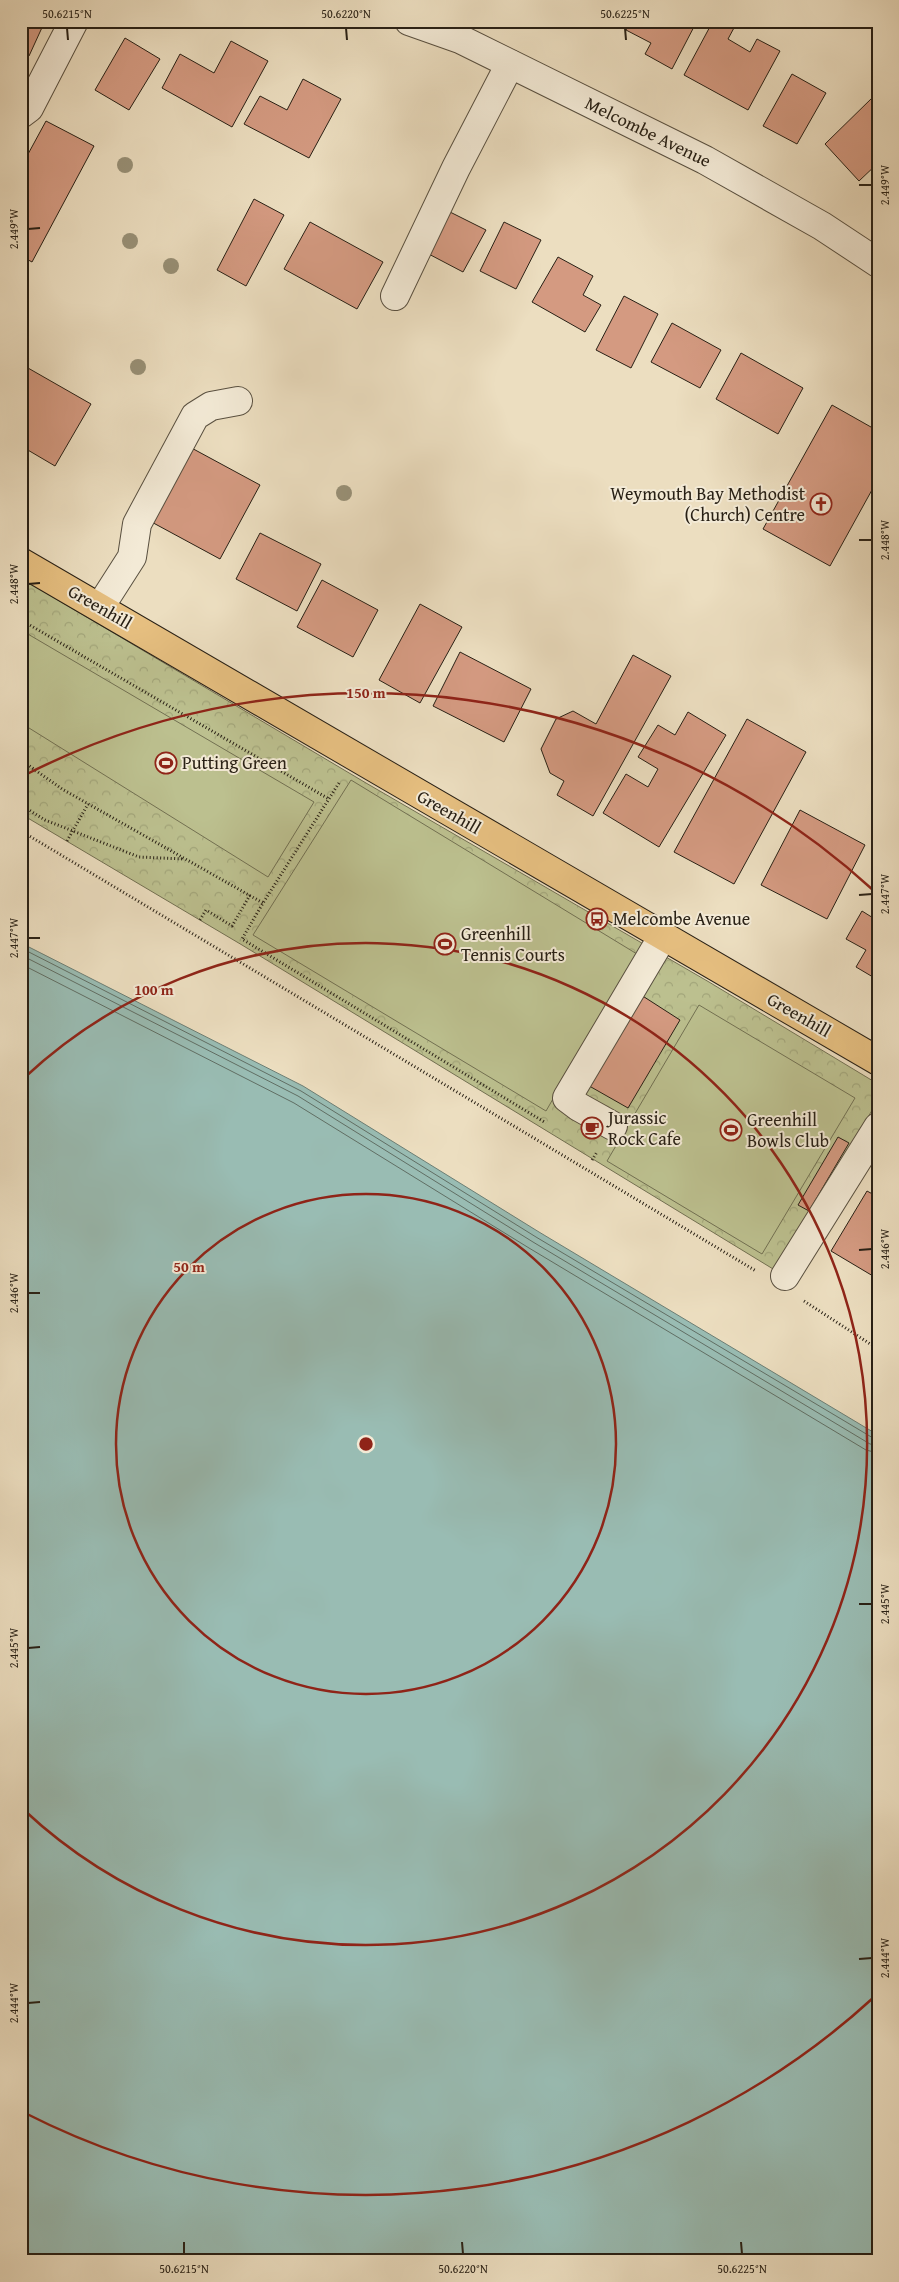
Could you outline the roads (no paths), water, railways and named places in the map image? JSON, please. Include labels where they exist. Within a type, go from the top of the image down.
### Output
[{"type":"main road","name":"Greenhill","points":[[21,562],[878,1061]]},
{"type":"street","points":[[21,114],[29,108],[74,21]]},
{"type":"street","name":"Melcombe Avenue","points":[[409,21],[460,39],[705,160],[822,226],[878,264]]},
{"type":"street","points":[[396,296],[456,168],[510,64]]},
{"type":"street","points":[[100,607],[132,557],[137,524],[195,416],[211,406],[238,401]]},
{"type":"street","points":[[614,1126],[579,1107],[567,1098],[663,936]]},
{"type":"street","points":[[772,1274],[878,1127]]},
{"type":"water","points":[[21,943],[303,1086],[539,1232],[878,1435],[878,2261],[21,2261]]},
{"type":"place","name":"Weymouth Bay Methodist (Church) Centre","points":[[821,504]]},
{"type":"place","name":"Putting Green","points":[[166,763]]},
{"type":"place","name":"Melcombe Avenue","points":[[597,919]]},
{"type":"place","name":"Greenhill Tennis Courts","points":[[445,944]]},
{"type":"place","name":"Jurassic Rock Cafe","points":[[592,1128]]},
{"type":"place","name":"Greenhill Bowls Club","points":[[731,1130]]}]
